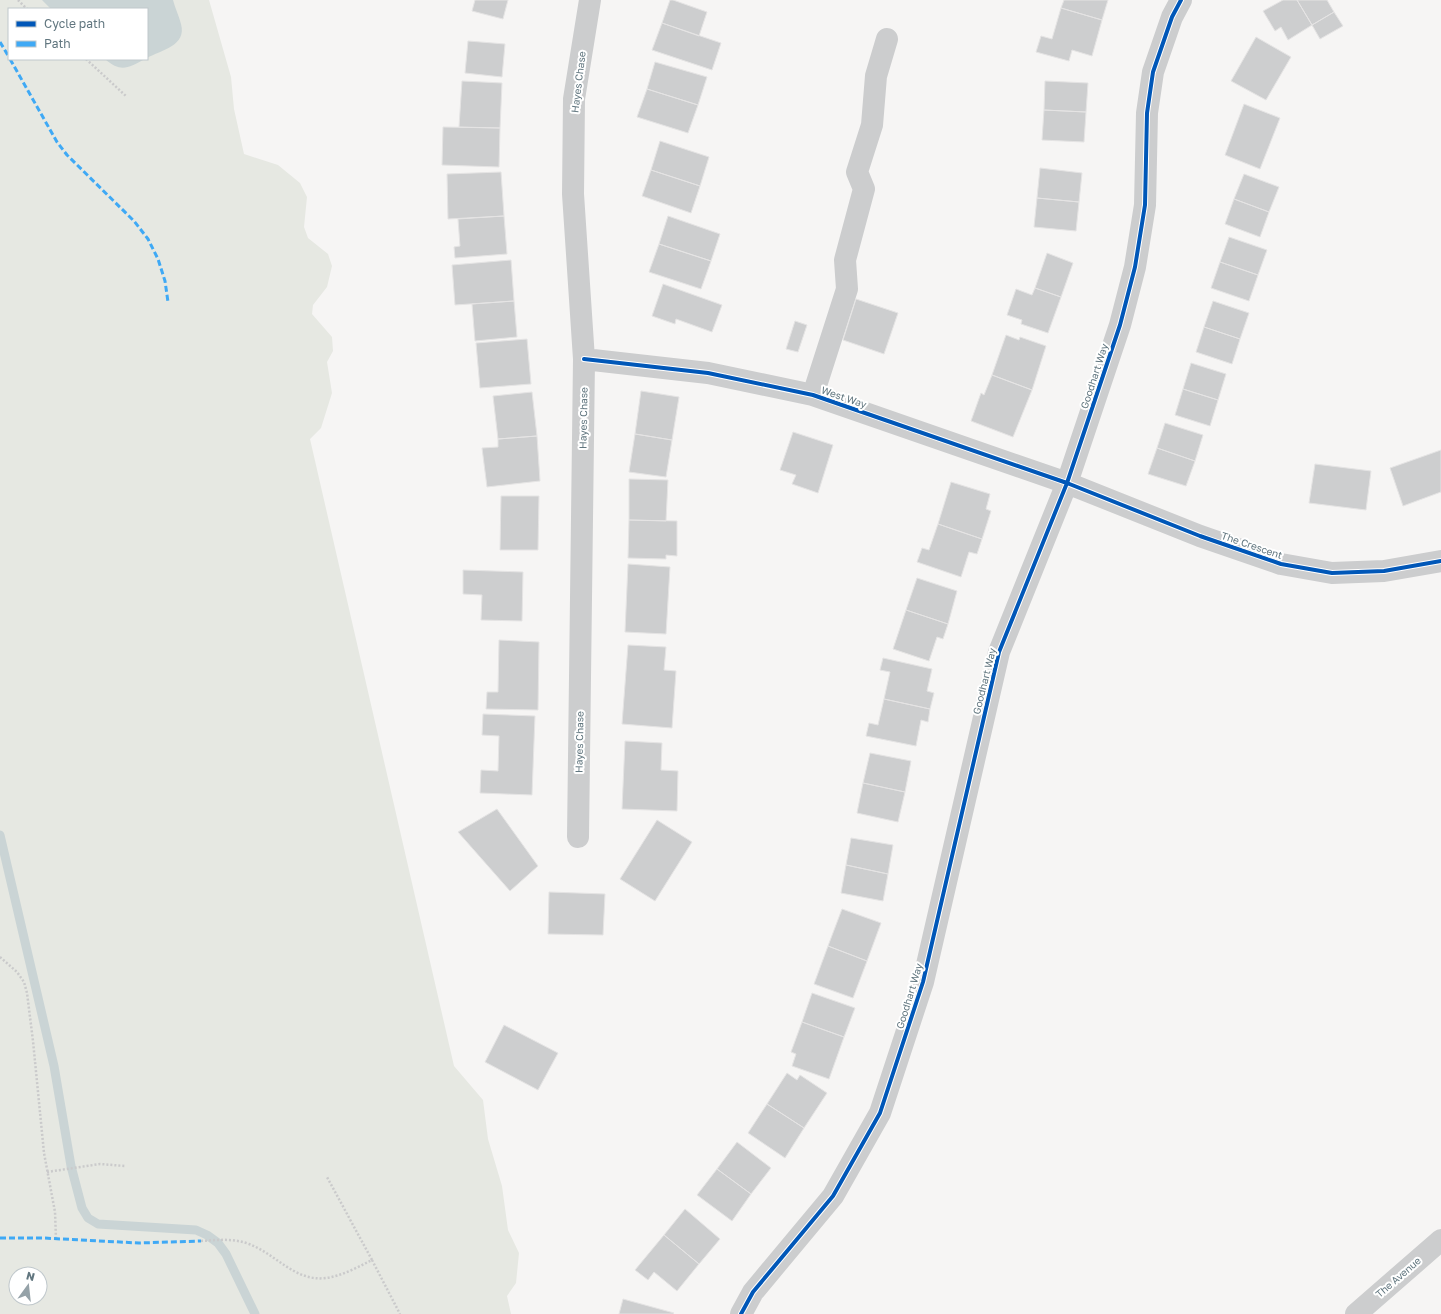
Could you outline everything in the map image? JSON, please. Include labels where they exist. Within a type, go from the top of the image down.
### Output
[{"type":"street","name":"Hayes Chase","points":[[578,837],[584,359],[573,194],[574,99],[590,0]]},
{"type":"street","name":"Goodhart Way","points":[[741,1314],[753,1292],[833,1196],[880,1113],[923,982],[998,652],[1067,483],[1120,326],[1135,267],[1145,205],[1148,113],[1153,72],[1172,17],[1181,0]]},
{"type":"street","points":[[813,395],[847,289],[845,260],[864,189],[857,172],[872,124],[876,76],[887,39]]},
{"type":"street","name":"West Way","points":[[584,359],[708,373],[813,395],[1067,483]]},
{"type":"street","name":"The Crescent","points":[[1067,483],[1200,536],[1281,564],[1332,573],[1384,572],[1441,561]]},
{"type":"street","name":"The Avenue","points":[[1356,1314],[1441,1240]]},
{"type":"path","points":[[18,0],[26,8]]},
{"type":"path","points":[[87,60],[127,97]]},
{"type":"path","points":[[0,957],[17,972],[24,982],[27,993],[47,1172],[55,1212],[56,1239]]},
{"type":"path","points":[[47,1172],[100,1164],[125,1166]]},
{"type":"path","points":[[327,1177],[400,1314]]},
{"type":"path","points":[[201,1241],[224,1239],[237,1240],[251,1244],[288,1268],[300,1274],[314,1278],[327,1278],[340,1275],[372,1260]]},
{"type":"shaded area","points":[[0,0],[209,0],[231,77],[234,109],[244,154],[278,165],[300,183],[307,197],[304,227],[308,238],[328,254],[332,266],[327,287],[313,305],[312,314],[332,337],[333,351],[327,362],[332,393],[321,428],[310,439],[454,1066],[483,1100],[488,1139],[502,1186],[508,1230],[519,1253],[516,1283],[507,1296],[511,1314],[0,1314]]},
{"type":"shaded area","points":[[42,0],[173,0],[182,31],[177,42],[172,46],[148,58],[148,8],[50,8]]},
{"type":"shaded area","points":[[106,60],[143,60],[125,68],[120,68]]},
{"type":"building","points":[[475,0],[508,0],[503,19],[472,11]]},
{"type":"building","points":[[670,0],[707,12],[699,36],[662,23]]},
{"type":"building","points":[[1064,0],[1108,0],[1102,20],[1061,8]]},
{"type":"building","points":[[1283,0],[1297,0],[1312,25],[1288,40],[1281,27],[1275,31],[1263,11]]},
{"type":"building","points":[[1297,0],[1327,0],[1334,12],[1312,25]]},
{"type":"building","points":[[1061,8],[1102,20],[1092,56],[1072,50],[1069,61],[1036,52],[1041,36],[1052,39]]},
{"type":"building","points":[[1334,12],[1343,26],[1320,39],[1312,25]]},
{"type":"building","points":[[662,23],[721,43],[712,70],[652,50]]},
{"type":"building","points":[[1256,37],[1291,57],[1266,100],[1231,81]]},
{"type":"building","points":[[468,41],[505,44],[502,77],[465,73]]},
{"type":"building","points":[[655,62],[707,77],[698,105],[647,89]]},
{"type":"building","points":[[462,81],[502,83],[500,128],[459,127]]},
{"type":"building","points":[[1045,81],[1088,83],[1086,112],[1044,110]]},
{"type":"building","points":[[647,89],[698,105],[688,133],[637,117]]},
{"type":"building","points":[[1244,104],[1280,118],[1260,169],[1225,155]]},
{"type":"building","points":[[1044,110],[1086,112],[1084,142],[1042,140]]},
{"type":"building","points":[[443,127],[500,128],[499,167],[442,165]]},
{"type":"building","points":[[660,141],[709,157],[700,186],[651,170]]},
{"type":"building","points":[[1040,168],[1082,173],[1079,202],[1037,198]]},
{"type":"building","points":[[651,170],[700,186],[691,213],[642,196]]},
{"type":"building","points":[[501,172],[504,216],[448,219],[447,174]]},
{"type":"building","points":[[1244,174],[1279,187],[1269,212],[1234,199]]},
{"type":"building","points":[[1037,198],[1079,202],[1076,231],[1034,227]]},
{"type":"building","points":[[1234,199],[1269,212],[1260,237],[1225,224]]},
{"type":"building","points":[[504,216],[507,254],[455,258],[454,247],[460,246],[458,219]]},
{"type":"building","points":[[668,216],[720,234],[711,261],[659,244]]},
{"type":"building","points":[[1229,237],[1267,250],[1258,275],[1220,262]]},
{"type":"building","points":[[659,244],[711,261],[701,289],[649,272]]},
{"type":"building","points":[[1047,253],[1073,263],[1061,297],[1035,288]]},
{"type":"building","points":[[511,260],[514,301],[455,305],[452,265]]},
{"type":"building","points":[[1220,262],[1258,275],[1249,301],[1211,288]]},
{"type":"building","points":[[663,284],[722,305],[712,332],[676,319],[675,324],[652,316]]},
{"type":"building","points":[[1035,288],[1061,297],[1048,333],[1021,324],[1022,320],[1007,315],[1016,289],[1032,295]]},
{"type":"building","points":[[856,299],[898,313],[884,354],[843,340]]},
{"type":"building","points":[[514,301],[517,337],[475,341],[472,304]]},
{"type":"building","points":[[1213,301],[1249,313],[1240,339],[1204,327]]},
{"type":"building","points":[[795,321],[807,325],[798,352],[786,349]]},
{"type":"building","points":[[1204,327],[1240,339],[1232,364],[1196,352]]},
{"type":"building","points":[[1006,335],[1019,340],[1020,337],[1046,346],[1032,390],[992,375]]},
{"type":"building","points":[[527,339],[531,384],[480,388],[476,343]]},
{"type":"building","points":[[1191,363],[1226,374],[1218,400],[1183,389]]},
{"type":"building","points":[[992,375],[1032,390],[1013,437],[971,421],[981,393],[984,395]]},
{"type":"building","points":[[1183,389],[1218,400],[1210,426],[1175,415]]},
{"type":"building","points":[[641,391],[679,397],[672,440],[635,434]]},
{"type":"building","points":[[532,392],[537,436],[498,439],[493,396]]},
{"type":"building","points":[[1165,423],[1203,435],[1195,461],[1157,448]]},
{"type":"building","points":[[793,432],[833,445],[818,493],[792,484],[796,475],[780,470]]},
{"type":"building","points":[[635,434],[672,440],[666,477],[629,472]]},
{"type":"building","points":[[537,436],[540,481],[487,487],[482,448],[498,447],[498,439]]},
{"type":"building","points":[[1157,448],[1195,461],[1186,486],[1148,474]]},
{"type":"building","points":[[1441,450],[1441,492],[1403,506],[1390,468]]},
{"type":"building","points":[[1315,464],[1371,471],[1366,510],[1309,503]]},
{"type":"building","points":[[629,479],[668,480],[666,521],[629,520]]},
{"type":"building","points":[[951,482],[990,494],[986,509],[991,511],[982,539],[938,524]]},
{"type":"building","points":[[501,496],[539,496],[538,550],[500,550]]},
{"type":"building","points":[[629,520],[677,521],[677,556],[666,555],[666,559],[628,558]]},
{"type":"building","points":[[938,524],[982,539],[977,554],[969,552],[961,577],[917,562],[922,548],[929,550]]},
{"type":"building","points":[[628,564],[670,567],[666,634],[625,632]]},
{"type":"building","points":[[463,570],[523,572],[522,621],[481,620],[482,595],[463,594]]},
{"type":"building","points":[[917,578],[957,591],[948,624],[906,610]]},
{"type":"building","points":[[906,610],[948,624],[943,639],[937,637],[929,661],[893,649]]},
{"type":"building","points":[[499,640],[539,642],[538,710],[486,709],[487,692],[498,692]]},
{"type":"building","points":[[628,645],[666,647],[664,670],[676,671],[672,728],[622,724]]},
{"type":"building","points":[[883,658],[932,669],[927,691],[934,693],[930,709],[884,699],[890,672],[880,670]]},
{"type":"building","points":[[884,699],[930,709],[928,722],[921,720],[916,746],[866,736],[869,723],[878,725]]},
{"type":"building","points":[[483,714],[535,716],[532,795],[480,793],[481,770],[498,771],[499,736],[482,735]]},
{"type":"building","points":[[625,741],[662,743],[661,770],[678,771],[677,811],[622,809]]},
{"type":"building","points":[[870,753],[911,761],[905,792],[863,783]]},
{"type":"building","points":[[863,783],[905,792],[898,822],[857,813]]},
{"type":"building","points":[[497,809],[538,866],[510,891],[458,832]]},
{"type":"building","points":[[657,820],[692,842],[655,901],[620,879]]},
{"type":"building","points":[[851,838],[893,845],[888,874],[846,865]]},
{"type":"building","points":[[846,865],[888,874],[883,901],[841,893]]},
{"type":"building","points":[[549,892],[605,894],[603,935],[548,934]]},
{"type":"building","points":[[842,909],[881,923],[867,961],[828,946]]},
{"type":"building","points":[[828,946],[867,961],[853,998],[814,984]]},
{"type":"building","points":[[812,993],[855,1008],[844,1037],[802,1022]]},
{"type":"building","points":[[802,1022],[844,1037],[829,1079],[792,1066],[796,1054],[791,1052]]},
{"type":"building","points":[[504,1025],[558,1053],[538,1090],[485,1062]]},
{"type":"building","points":[[787,1073],[797,1080],[800,1075],[827,1093],[804,1128],[767,1104]]},
{"type":"building","points":[[767,1104],[804,1128],[785,1158],[748,1133]]},
{"type":"building","points":[[737,1142],[771,1168],[751,1194],[717,1169]]},
{"type":"building","points":[[717,1169],[751,1194],[732,1221],[697,1195]]},
{"type":"building","points":[[685,1209],[720,1239],[699,1264],[664,1235]]},
{"type":"building","points":[[664,1235],[699,1264],[677,1291],[654,1272],[648,1280],[635,1270]]},
{"type":"building","points":[[623,1299],[674,1313],[619,1314]]},
{"type":"waterway","points":[[0,835],[54,1066],[71,1166],[82,1208],[88,1218],[98,1224],[196,1230],[207,1235],[218,1243],[226,1254],[255,1314]]},
{"type":"marked path","points":[[0,42],[8,55]]},
{"type":"marked path","points":[[11,60],[57,142],[67,155],[134,221],[148,239],[158,259],[165,281],[168,302]]},
{"type":"marked path","points":[[0,1238],[43,1238],[139,1243],[201,1241]]},
{"type":"cycle path","points":[[741,1314],[753,1292],[833,1196],[880,1113],[923,982],[999,652],[1067,483],[1120,325],[1135,267],[1145,205],[1147,113],[1153,72],[1172,17],[1181,0]]},
{"type":"cycle path","points":[[584,359],[708,373],[813,395],[1067,483],[1200,536],[1281,564],[1332,573],[1384,571],[1441,561]]}]
